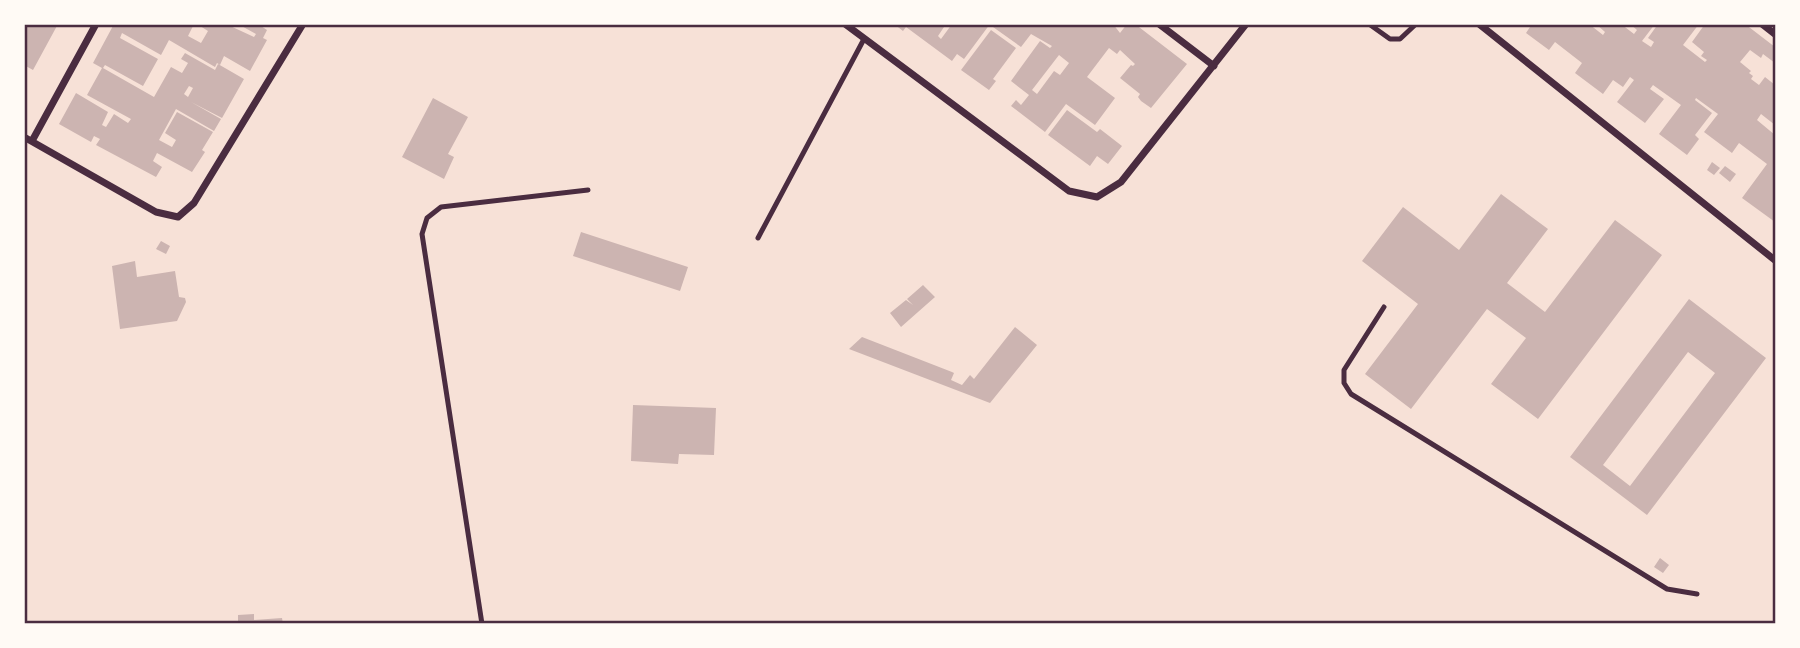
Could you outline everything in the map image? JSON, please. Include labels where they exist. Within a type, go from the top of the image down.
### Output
[{"type":"street","points":[[96,24],[28,139],[156,212],[178,217],[194,203],[303,24]]},
{"type":"street","points":[[845,24],[1069,191],[1097,197],[1121,182],[1246,24]]},
{"type":"street","points":[[1159,24],[1214,66]]},
{"type":"street","points":[[1479,24],[1776,261]]},
{"type":"street","points":[[1762,24],[1776,35]]},
{"type":"lane","points":[[1369,24],[1390,39],[1400,39],[1416,24]]},
{"type":"lane","points":[[758,238],[864,39]]},
{"type":"lane","points":[[482,624],[422,233],[427,218],[441,207],[589,191]]},
{"type":"lane","points":[[1384,307],[1344,370],[1344,383],[1351,394],[1667,589],[1698,594]]},
{"type":"building","points":[[24,24],[58,24],[33,70],[24,65]]},
{"type":"building","points":[[114,24],[194,24],[188,36],[201,43],[208,31],[197,24],[226,24],[254,37],[256,34],[238,24],[258,24],[267,30],[263,38],[267,40],[250,71],[224,56],[220,65],[217,63],[215,67],[169,40],[161,55],[122,33],[120,38],[158,59],[143,86],[105,65],[103,68],[154,97],[171,67],[182,73],[188,63],[181,59],[185,53],[215,70],[218,64],[244,79],[222,118],[191,102],[221,119],[214,131],[176,109],[159,140],[172,147],[176,140],[165,133],[177,112],[213,132],[202,150],[205,152],[192,172],[157,153],[153,161],[162,167],[156,177],[96,145],[100,139],[94,136],[91,142],[59,124],[76,93],[108,112],[102,125],[106,127],[114,114],[128,123],[131,119],[87,95],[102,68],[93,63]],"holes":[[[189,86],[193,88],[188,97],[184,94]]]},
{"type":"building","points":[[894,24],[946,24],[938,36],[941,39],[952,24],[990,24],[964,59],[957,54],[952,61],[906,27],[903,31]]},
{"type":"building","points":[[995,24],[1113,24],[1120,33],[1127,24],[1135,24],[1187,64],[1151,108],[1141,101],[1138,97],[1140,94],[1120,78],[1135,64],[1120,50],[1117,54],[1109,48],[1087,77],[1115,98],[1095,125],[1066,104],[1045,132],[1011,106],[1016,100],[1021,105],[1029,95],[1011,81],[1040,41],[1050,48],[1052,46],[1031,34],[1021,47],[993,27]],"holes":[[[1059,55],[1069,63],[1060,75],[1054,71],[1037,94],[1032,90]]]},
{"type":"building","points":[[1532,24],[1589,24],[1603,35],[1605,32],[1596,24],[1621,24],[1634,34],[1637,30],[1630,24],[1655,24],[1642,41],[1651,47],[1654,42],[1648,38],[1658,24],[1699,24],[1683,45],[1705,62],[1707,60],[1701,56],[1704,52],[1692,42],[1705,24],[1745,24],[1775,47],[1775,63],[1763,54],[1761,58],[1750,50],[1740,62],[1751,71],[1751,79],[1759,85],[1765,77],[1775,85],[1775,125],[1761,114],[1757,120],[1775,135],[1775,222],[1742,198],[1767,164],[1739,143],[1732,153],[1704,132],[1718,114],[1696,98],[1695,100],[1712,113],[1695,135],[1699,139],[1687,155],[1659,134],[1681,105],[1653,85],[1650,89],[1664,99],[1645,123],[1617,102],[1634,80],[1630,77],[1623,87],[1613,80],[1603,94],[1575,73],[1582,63],[1555,42],[1549,50],[1526,33]]},
{"type":"building","points":[[991,30],[1016,48],[993,79],[996,81],[989,90],[961,70]]},
{"type":"building","points":[[433,98],[468,117],[448,154],[454,157],[444,179],[402,157]]},
{"type":"building","points":[[1067,110],[1097,132],[1100,129],[1122,146],[1108,164],[1097,156],[1090,166],[1048,135]]},
{"type":"building","points":[[1712,162],[1720,168],[1714,175],[1707,170]]},
{"type":"building","points":[[1725,166],[1736,174],[1730,182],[1719,173]]},
{"type":"building","points":[[1501,194],[1548,229],[1507,283],[1545,312],[1615,220],[1662,255],[1538,419],[1491,384],[1526,338],[1487,309],[1411,409],[1365,374],[1418,304],[1362,261],[1403,207],[1459,250]]},
{"type":"building","points":[[581,232],[688,267],[680,291],[573,256]]},
{"type":"building","points":[[161,241],[170,246],[166,254],[156,249]]},
{"type":"building","points":[[135,261],[137,277],[175,271],[179,297],[185,298],[186,302],[177,321],[120,329],[112,266]]},
{"type":"building","points":[[923,285],[935,297],[901,327],[890,313],[906,300],[913,305],[907,299]]},
{"type":"building","points":[[1689,299],[1766,358],[1647,515],[1570,457]],"holes":[[[1688,352],[1715,373],[1630,486],[1603,465]]]},
{"type":"building","points":[[1015,327],[1037,345],[990,403],[849,349],[862,337],[952,372],[954,373],[951,380],[962,385],[970,375],[974,379]]},
{"type":"building","points":[[633,405],[716,408],[714,455],[679,454],[678,464],[631,461]]},
{"type":"building","points":[[1660,558],[1669,565],[1663,573],[1654,567]]},
{"type":"building","points":[[254,614],[254,620],[282,618],[283,624],[238,624],[238,615]]}]
